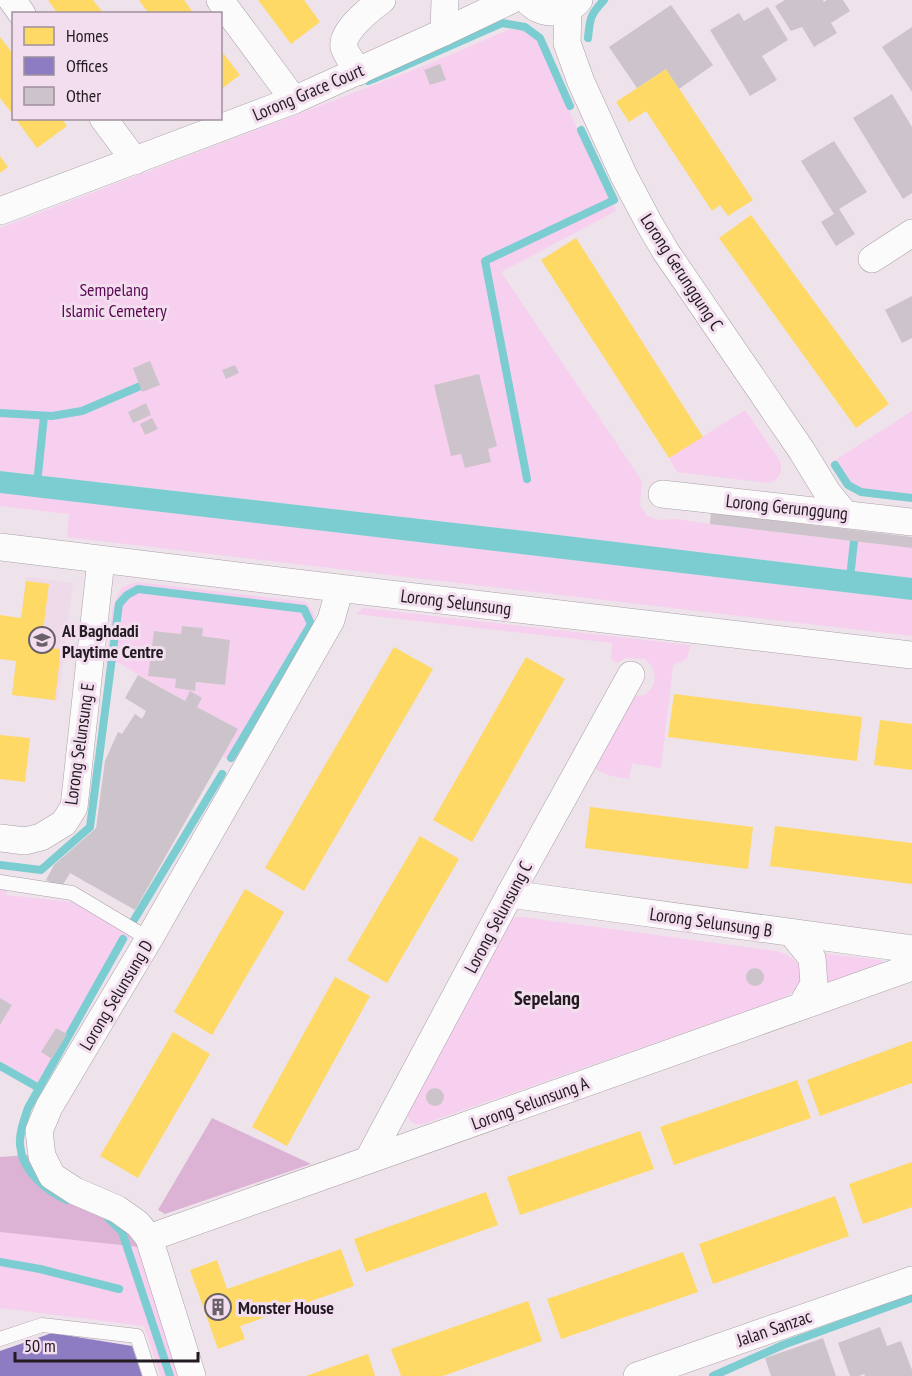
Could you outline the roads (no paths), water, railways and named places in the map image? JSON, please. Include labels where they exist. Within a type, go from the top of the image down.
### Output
[{"type":"street","points":[[220,0],[294,100]]},
{"type":"street","points":[[358,72],[344,47],[346,35],[369,10],[382,0]]},
{"type":"street","points":[[444,32],[445,0]]},
{"type":"street","name":"Lorong Grace Court","points":[[0,211],[294,100],[511,0]]},
{"type":"street","points":[[527,0],[537,9],[547,12],[558,12],[574,5]]},
{"type":"street","name":"Lorong Gerunggung C","points":[[574,5],[567,43],[624,176],[650,225],[802,451],[827,492],[844,513]]},
{"type":"street","points":[[104,120],[135,161]]},
{"type":"street","points":[[872,259],[912,233]]},
{"type":"street","name":"Lorong Gerunggung","points":[[662,494],[912,522]]},
{"type":"street","name":"Lorong Selunsung","points":[[0,547],[912,655]]},
{"type":"street","name":"Lorong Selunsung E","points":[[0,838],[25,841],[41,837],[64,823],[74,807],[101,560]]},
{"type":"street","name":"Lorong Selunsung D","points":[[192,1376],[148,1238],[138,1224],[117,1209],[75,1191],[52,1176],[42,1156],[39,1131],[50,1107],[331,620],[338,588]]},
{"type":"street","name":"Lorong Selunsung C","points":[[368,1160],[510,894],[632,675]]},
{"type":"street","name":"Lorong Selunsung B","points":[[510,894],[912,949]]},
{"type":"street","points":[[792,933],[812,958],[814,984],[802,1005]]},
{"type":"street","name":"Lorong Selunsung A","points":[[148,1238],[912,967]]},
{"type":"street","name":"Jalan Sanzac","points":[[637,1376],[912,1280]]},
{"type":"lane","points":[[0,882],[72,893],[149,939]]},
{"type":"lane","points":[[0,1339],[42,1325],[137,1336],[150,1376]]},
{"type":"water","points":[[0,471],[912,578],[912,600],[0,493]]},
{"type":"waterway","points":[[588,38],[592,17],[604,0]]},
{"type":"waterway","points":[[368,81],[502,23],[525,27],[540,38],[570,106]]},
{"type":"waterway","points":[[527,479],[485,261],[614,200],[581,130]]},
{"type":"waterway","points":[[0,413],[52,416],[82,411],[138,387]]},
{"type":"waterway","points":[[37,484],[44,416]]},
{"type":"waterway","points":[[835,465],[848,485],[861,492],[912,498]]},
{"type":"waterway","points":[[850,578],[854,541]]},
{"type":"waterway","points":[[0,865],[41,870],[90,827],[119,604],[127,595],[138,589],[304,609],[311,624],[231,758]]},
{"type":"waterway","points":[[134,920],[222,774]]},
{"type":"waterway","points":[[67,1200],[43,1185],[30,1171],[22,1154],[21,1131],[28,1108],[123,939]]},
{"type":"waterway","points":[[0,1066],[39,1088]]},
{"type":"waterway","points":[[108,1218],[122,1232],[170,1376]]},
{"type":"waterway","points":[[0,1262],[40,1269],[119,1289]]},
{"type":"waterway","points":[[713,1376],[783,1345],[912,1298]]},
{"type":"place","name":"Al Baghdadi Playtime Centre","points":[[42,640]]},
{"type":"place","name":"Monster House","points":[[218,1307]]},
{"type":"district","name":"Sepelang","points":[[547,998]]},
{"type":"park label","name":"Sempelang Islamic Cemetery","points":[[114,299]]}]
